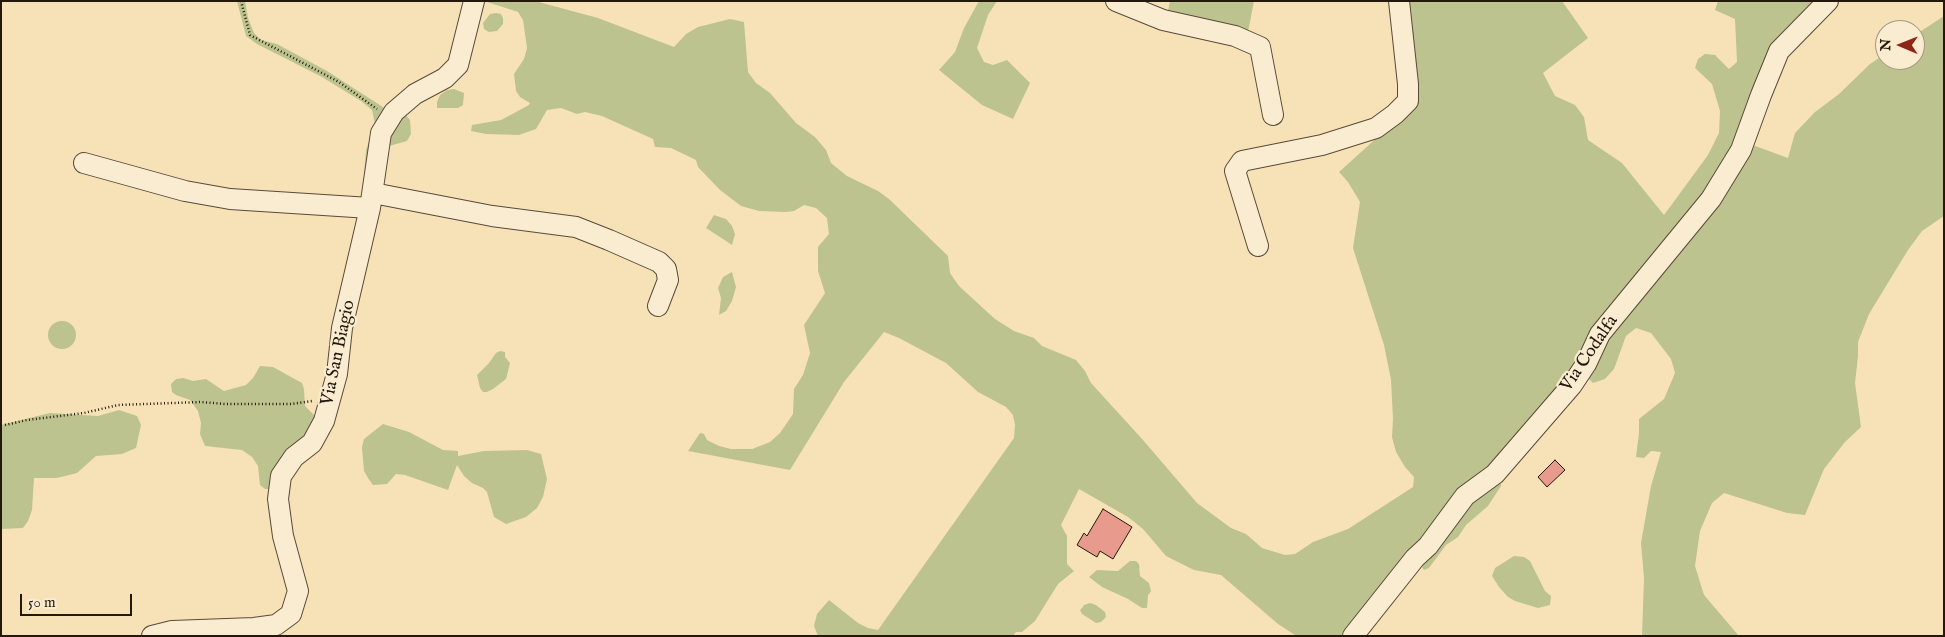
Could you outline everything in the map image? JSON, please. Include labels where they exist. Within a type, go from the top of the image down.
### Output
[{"type":"street","name":"Via San Biagio","points":[[152,636],[172,631],[254,628],[276,625],[291,614],[298,591],[284,536],[278,498],[281,476],[294,457],[312,443],[324,422],[337,374],[342,328],[358,268],[371,201],[381,133],[394,112],[415,94],[445,78],[458,64],[474,1]]},
{"type":"street","points":[[1116,1],[1163,20],[1235,36],[1260,47],[1272,115]]},
{"type":"street","points":[[1258,246],[1235,171],[1242,161],[1322,145],[1376,128],[1395,114],[1408,101],[1408,84],[1399,1]]},
{"type":"street","name":"Via Codalfa","points":[[1353,636],[1415,558],[1428,546],[1465,496],[1495,474],[1572,385],[1586,364],[1600,334],[1711,198],[1741,150],[1761,95],[1780,52],[1828,1]]},
{"type":"street","points":[[84,163],[185,191],[230,199],[371,201],[576,227],[658,262],[666,269],[668,280],[658,306]]},
{"type":"path","points":[[241,1],[250,35],[255,39],[339,82],[390,118]]},
{"type":"path","points":[[5,425],[27,420],[84,413],[118,405],[201,402],[290,404],[330,398]]},
{"type":"green space","points":[[237,1],[245,1],[248,18],[254,33],[261,40],[277,44],[327,71],[386,109],[361,201],[366,150],[375,124],[372,110],[322,77],[257,44],[246,36]]},
{"type":"green space","points":[[484,1],[535,1],[598,18],[674,47],[686,34],[698,27],[730,19],[744,22],[748,72],[756,83],[770,93],[796,123],[815,137],[826,150],[831,163],[847,176],[878,191],[889,199],[948,256],[950,273],[959,286],[995,319],[1014,331],[1034,338],[1042,346],[1076,360],[1085,371],[1091,383],[1197,503],[1231,528],[1246,534],[1262,548],[1285,555],[1295,554],[1313,542],[1348,529],[1413,487],[1414,477],[1396,452],[1392,437],[1391,380],[1384,345],[1353,248],[1360,202],[1348,182],[1339,172],[1412,106],[1402,1],[1562,1],[1588,38],[1543,73],[1555,96],[1575,105],[1584,117],[1588,140],[1622,163],[1664,215],[1708,155],[1719,133],[1720,111],[1712,84],[1695,68],[1698,59],[1705,54],[1715,55],[1729,69],[1737,62],[1735,19],[1715,10],[1718,1],[1821,1],[1789,31],[1724,172],[1560,392],[1350,636],[1295,635],[1278,624],[1221,575],[1194,570],[1166,556],[1143,529],[1128,517],[1079,489],[1061,525],[1067,536],[1067,564],[1074,571],[1058,584],[1035,621],[1022,632],[1016,632],[1013,636],[818,636],[814,626],[817,614],[829,600],[858,623],[878,630],[1014,438],[1015,425],[1013,415],[1006,407],[978,392],[946,363],[884,332],[844,382],[790,470],[688,451],[700,433],[704,434],[707,440],[719,446],[731,449],[752,449],[770,442],[780,433],[793,414],[794,389],[803,375],[810,353],[804,325],[825,293],[818,271],[818,247],[829,234],[827,218],[816,208],[804,205],[794,211],[786,212],[759,211],[741,206],[720,190],[698,167],[696,160],[671,148],[655,147],[653,139],[602,116],[585,112],[577,114],[561,108],[547,110],[536,129],[519,135],[486,134],[471,131],[472,125],[501,120],[530,103],[520,97],[516,91],[514,74],[524,59],[527,48],[523,20],[518,12]]},
{"type":"green space","points":[[979,1],[997,1],[988,15],[977,48],[984,62],[993,65],[1007,60],[1030,83],[1013,119],[982,105],[939,70],[955,52],[964,28]]},
{"type":"green space","points":[[1170,1],[1254,1],[1247,37],[1168,11]]},
{"type":"green space","points":[[490,14],[501,14],[503,24],[497,31],[489,32],[484,29],[483,23]]},
{"type":"green space","points":[[1944,16],[1944,216],[1922,231],[1908,250],[1869,314],[1858,342],[1855,383],[1861,427],[1845,442],[1824,469],[1805,515],[1787,513],[1724,493],[1712,503],[1700,531],[1695,566],[1704,595],[1739,636],[1642,636],[1644,578],[1641,543],[1651,486],[1661,452],[1651,451],[1644,458],[1636,457],[1639,419],[1664,399],[1675,373],[1671,359],[1651,333],[1636,328],[1626,336],[1614,369],[1605,379],[1593,383],[1585,375],[1594,355],[1747,143],[1788,158],[1795,133],[1815,112],[1839,94],[1875,61],[1875,70],[1925,70],[1925,28]]},
{"type":"green space","points":[[454,89],[464,93],[463,105],[458,108],[437,108],[440,95],[447,90]]},
{"type":"green space","points":[[405,114],[410,120],[411,134],[407,141],[382,148],[386,131]]},
{"type":"green space","points":[[714,215],[726,219],[732,226],[735,234],[732,245],[706,228]]},
{"type":"green space","points":[[732,272],[736,287],[732,301],[726,311],[719,315],[721,298],[718,288],[723,277]]},
{"type":"green space","points":[[62,321],[72,325],[76,335],[72,345],[62,349],[52,345],[48,335],[52,325]]},
{"type":"green space","points":[[500,351],[505,352],[505,357],[510,363],[506,379],[493,389],[483,392],[477,375],[496,353]]},
{"type":"green space","points":[[260,366],[273,367],[302,383],[305,406],[316,417],[310,430],[301,439],[274,489],[265,489],[260,485],[258,466],[252,457],[242,450],[205,446],[200,434],[201,423],[198,411],[190,400],[172,392],[171,384],[176,379],[183,378],[193,381],[206,379],[224,391],[246,385]]},
{"type":"green space","points":[[119,410],[137,416],[141,425],[136,448],[122,454],[96,456],[77,473],[57,478],[34,478],[32,510],[28,521],[23,528],[1,529],[1,425],[50,413],[98,416]]},
{"type":"green space","points":[[383,424],[409,432],[443,450],[458,451],[458,456],[484,451],[527,450],[541,454],[547,479],[543,497],[537,508],[526,517],[506,524],[494,517],[487,492],[464,476],[457,465],[448,490],[405,475],[396,474],[387,484],[373,485],[364,471],[362,447],[364,439]]},
{"type":"green space","points":[[1501,480],[1501,486],[1488,506],[1466,525],[1458,537],[1446,545],[1429,568],[1424,570],[1421,560],[1447,521]]},
{"type":"green space","points":[[1514,556],[1524,557],[1530,561],[1545,591],[1551,596],[1550,605],[1538,608],[1515,601],[1508,597],[1499,587],[1492,576],[1495,568]]},
{"type":"green space","points":[[1130,561],[1136,561],[1139,564],[1140,576],[1149,583],[1151,591],[1148,595],[1147,608],[1142,608],[1102,587],[1089,577],[1097,570],[1118,571]]},
{"type":"green space","points":[[1090,603],[1105,612],[1106,617],[1101,622],[1096,623],[1082,614],[1080,610],[1084,605]]},
{"type":"building","points":[[1555,460],[1565,470],[1547,487],[1538,477]]},
{"type":"building","points":[[1103,509],[1132,527],[1113,559],[1100,551],[1097,557],[1077,545],[1084,533],[1087,536]]}]
